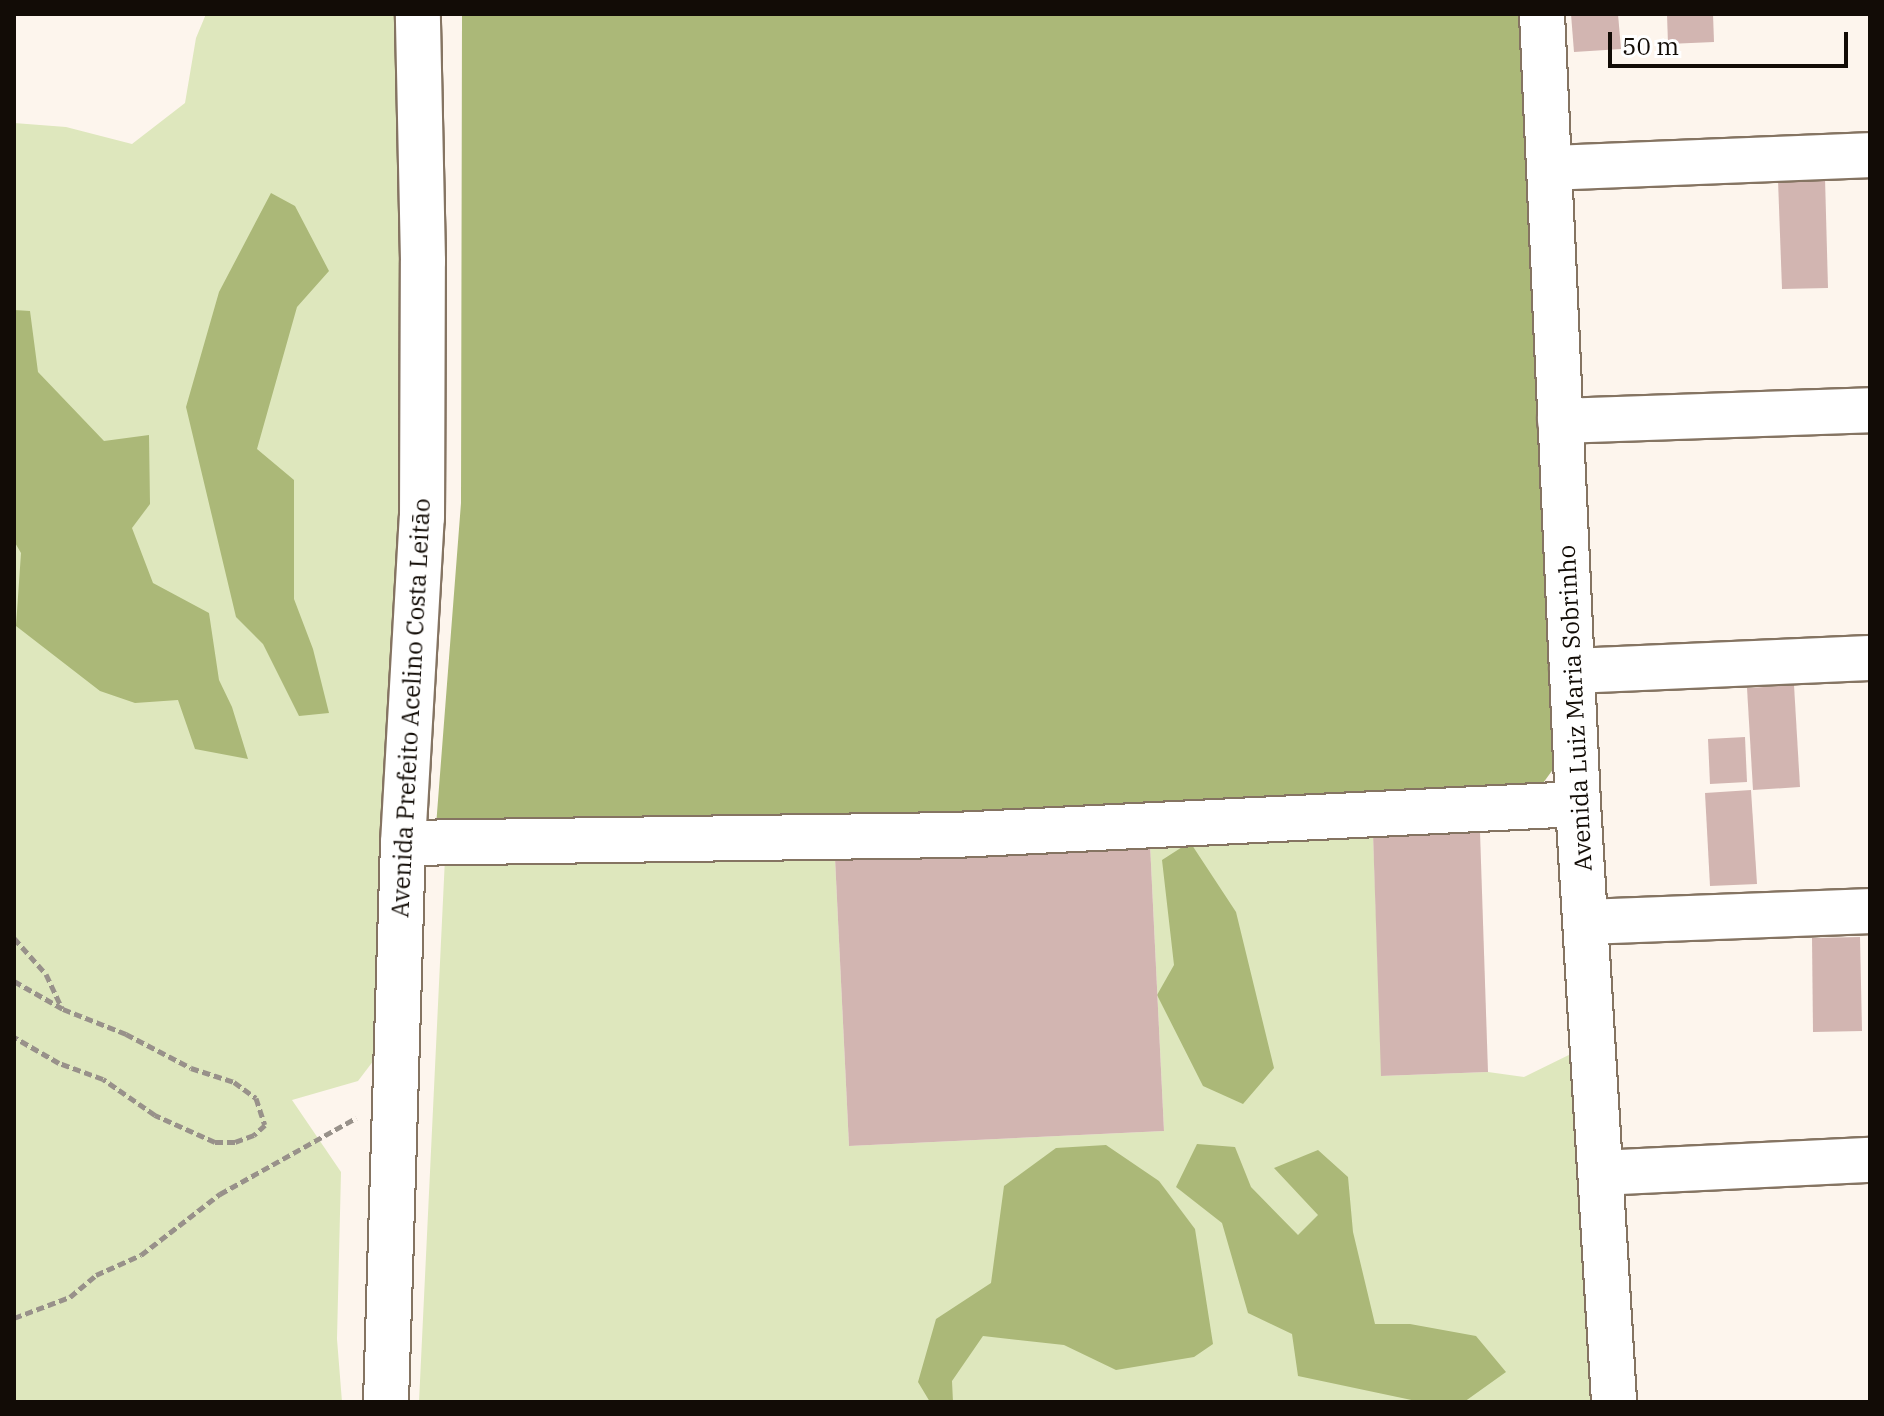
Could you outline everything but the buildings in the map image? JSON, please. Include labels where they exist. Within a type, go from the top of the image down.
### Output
[{"type":"street","name":"Avenida Prefeito Acelino Costa Leitão","points":[[386,1402],[403,843],[422,518],[423,261],[418,14]]},
{"type":"street","name":"Avenida Luiz Maria Sobrinho","points":[[1542,14],[1578,804],[1588,922],[1614,1402]]},
{"type":"street","points":[[1550,168],[1870,155]]},
{"type":"street","points":[[1560,421],[1870,410]]},
{"type":"street","points":[[1572,671],[1870,658]]},
{"type":"street","points":[[403,843],[955,835],[1578,804]]},
{"type":"street","points":[[1588,922],[1870,911]]},
{"type":"street","points":[[1601,1173],[1870,1160]]},
{"type":"path","points":[[14,938],[46,974],[63,1009]]},
{"type":"path","points":[[14,981],[63,1009],[112,1028],[191,1068],[234,1082],[256,1098],[265,1125],[254,1135],[235,1142],[215,1142],[155,1115],[103,1079],[59,1063],[14,1037]]},
{"type":"path","points":[[14,1318],[70,1297],[96,1275],[141,1255],[220,1194],[396,1096]]},
{"type":"green space","points":[[206,14],[412,14],[390,1039],[358,1081],[292,1100],[341,1172],[337,1339],[342,1402],[14,1402],[14,123],[66,127],[132,144],[185,103],[196,38]]},
{"type":"green space","points":[[462,14],[1525,14],[1562,738],[1554,768],[1538,790],[1211,805],[436,826],[461,503]]},
{"type":"green space","points":[[271,193],[295,206],[329,271],[297,307],[257,449],[294,480],[294,599],[313,649],[329,713],[299,716],[263,644],[236,617],[186,407],[219,292]]},
{"type":"green space","points":[[14,310],[30,311],[38,372],[104,441],[149,435],[150,504],[132,528],[153,583],[209,613],[219,680],[232,707],[248,759],[195,749],[178,700],[135,703],[100,691],[16,626],[21,553],[14,541]]},
{"type":"green space","points":[[1373,834],[1382,1076],[1488,1072],[1524,1077],[1579,1050],[1596,1402],[419,1402],[445,858],[835,858],[849,1146],[1164,1131],[1150,844]]},
{"type":"green space","points":[[1190,842],[1236,912],[1274,1068],[1243,1104],[1203,1086],[1157,995],[1174,965],[1162,860]]},
{"type":"green space","points":[[1197,1144],[1235,1147],[1251,1187],[1298,1235],[1318,1215],[1274,1168],[1318,1150],[1348,1177],[1353,1232],[1375,1324],[1410,1324],[1476,1336],[1506,1372],[1464,1402],[1421,1402],[1298,1376],[1292,1334],[1248,1313],[1222,1223],[1176,1187]]},
{"type":"green space","points":[[1106,1145],[1159,1181],[1195,1229],[1213,1344],[1194,1357],[1116,1370],[1064,1345],[983,1336],[952,1381],[953,1402],[930,1402],[918,1382],[936,1319],[991,1283],[1004,1186],[1056,1148]]}]
